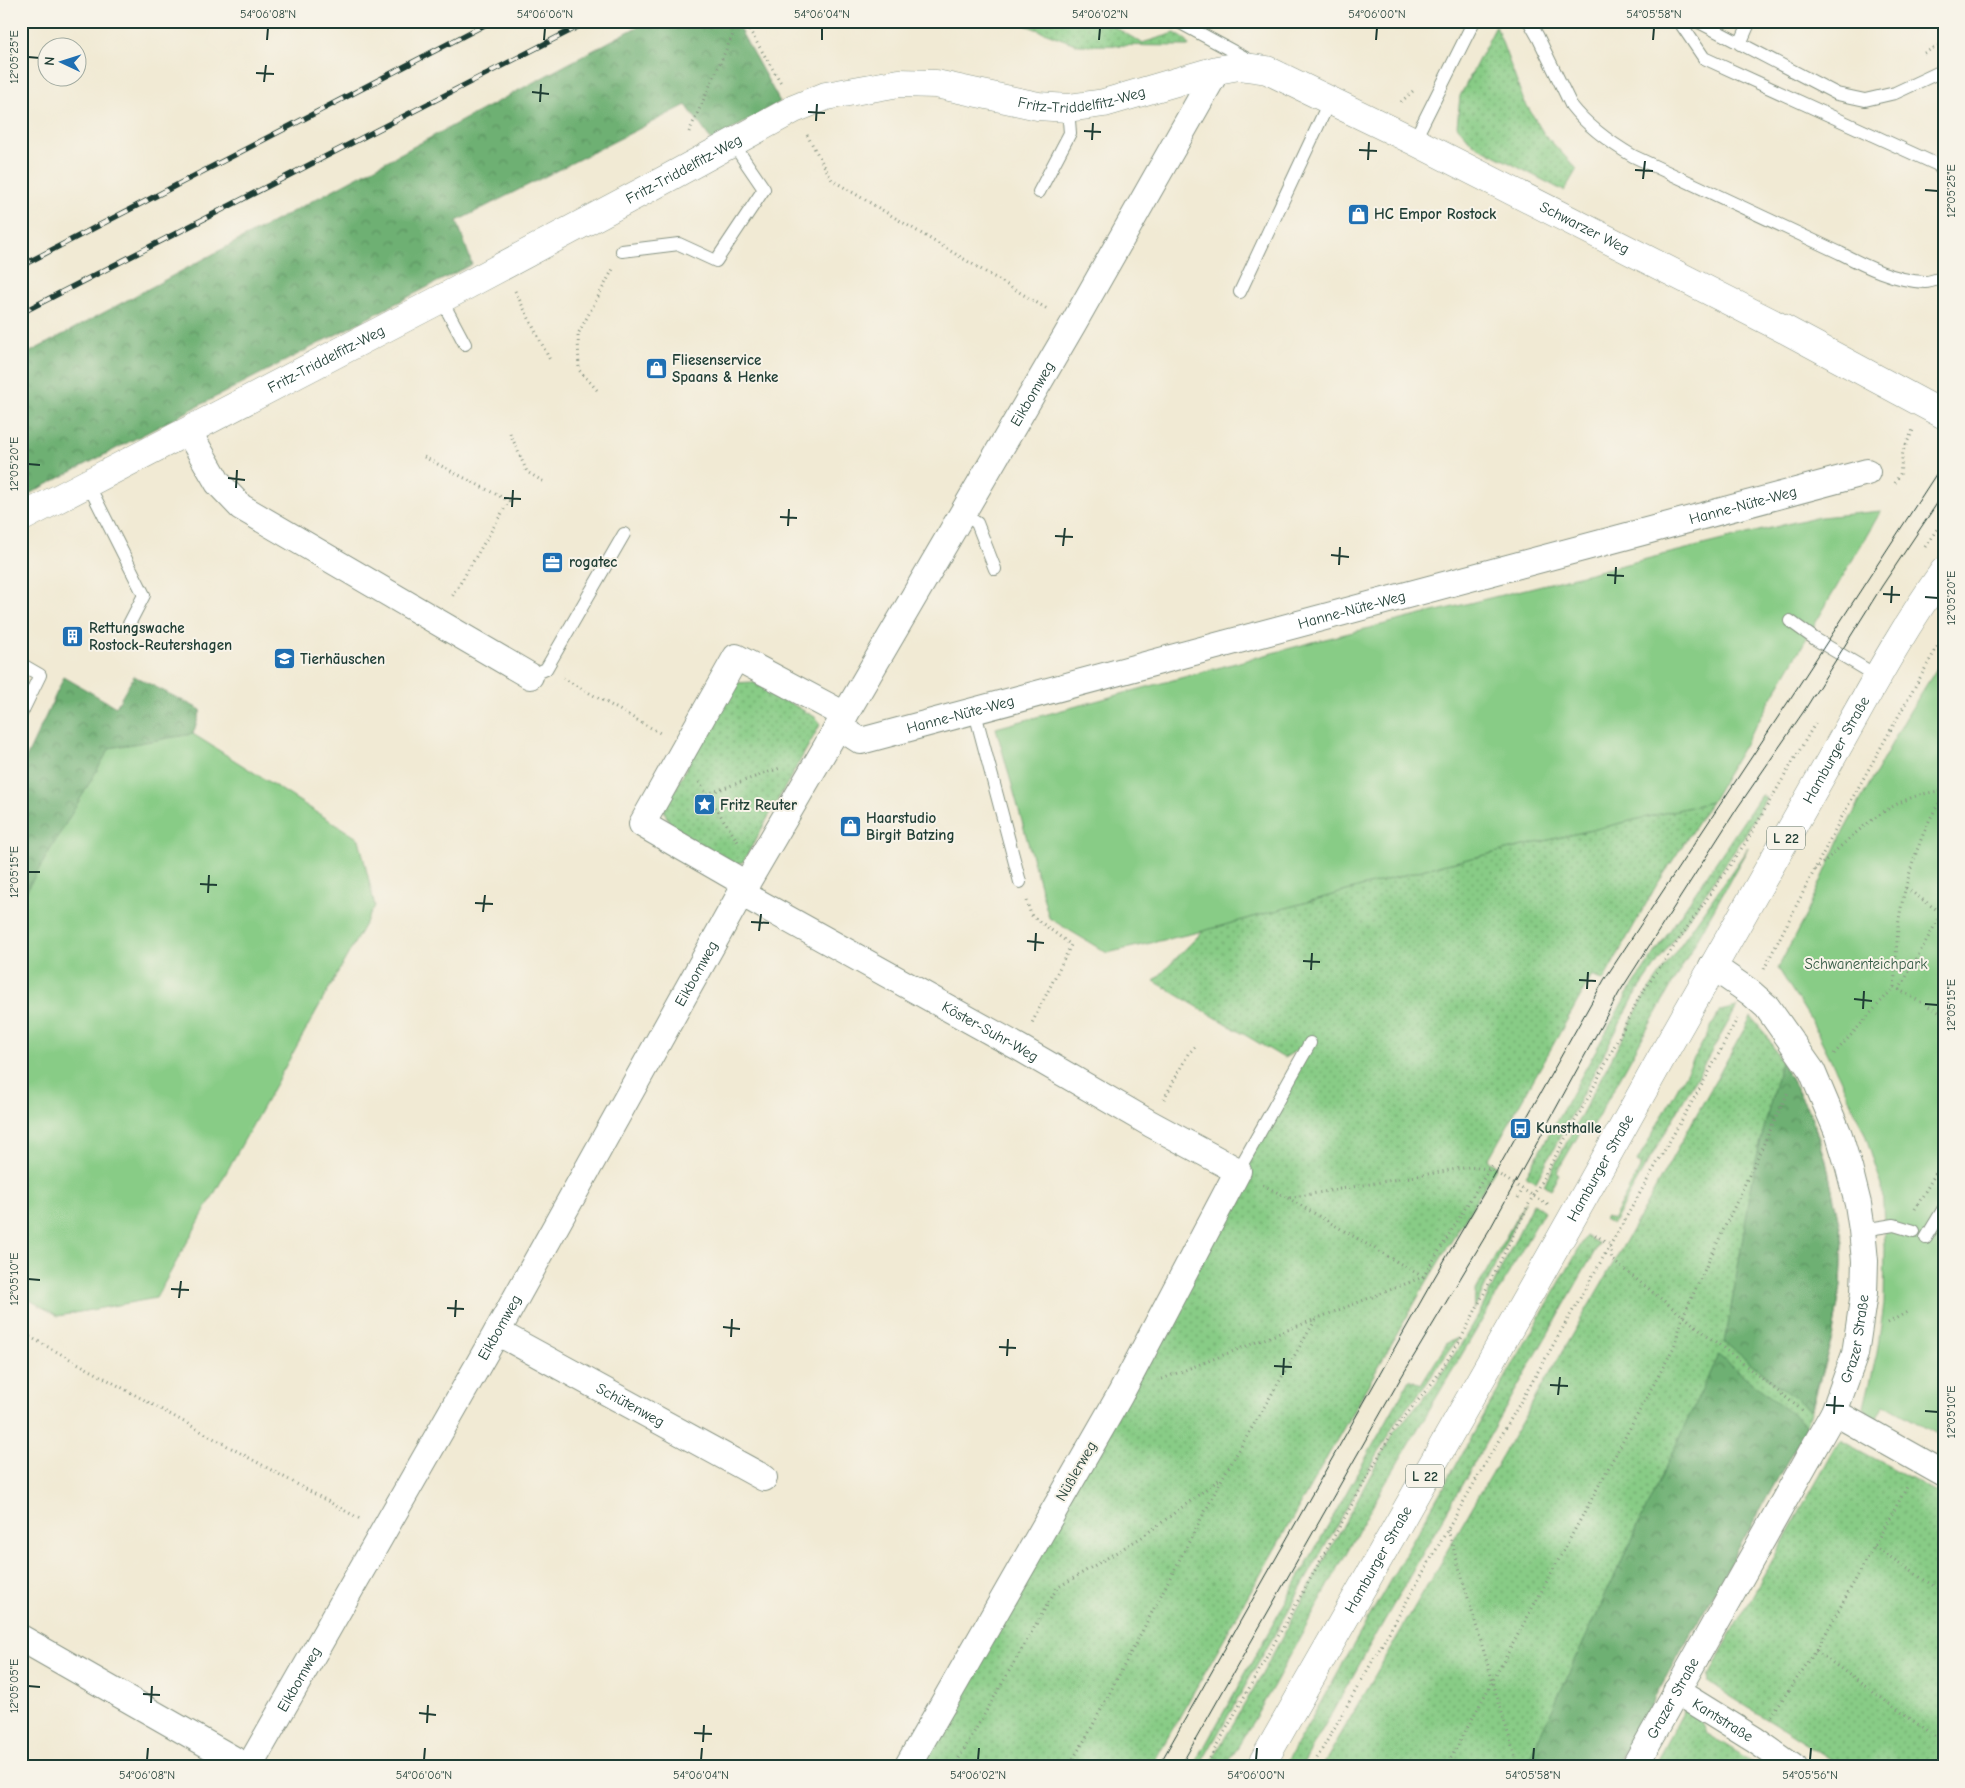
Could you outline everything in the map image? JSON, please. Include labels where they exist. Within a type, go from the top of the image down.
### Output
[{"type":"street","name":"Schwarzer Weg","points":[[1217,70],[1239,66],[1267,70],[1414,141],[1786,330],[1944,415]]},
{"type":"street","name":"Fritz-Triddelfitz-Weg","points":[[21,518],[441,299],[668,178],[794,108],[826,96],[899,83],[936,84],[1038,106],[1068,108],[1104,103],[1217,70]]},
{"type":"street","name":"Eikbomweg","points":[[248,1767],[497,1332],[744,889],[1073,324],[1217,70]]},
{"type":"street","points":[[188,431],[218,483],[241,507],[438,622],[538,672]]},
{"type":"street","name":"Hanne-Nüte-Weg","points":[[842,721],[862,741],[974,709],[1867,472]]},
{"type":"street","name":"Hamburger Straße","points":[[1260,1767],[1572,1219],[1712,966],[1877,676],[1922,602],[1944,571]]},
{"type":"street","points":[[744,889],[642,824],[736,657],[842,721]]},
{"type":"street","name":"Köster-Suhr-Weg","points":[[744,889],[1151,1124],[1238,1171]]},
{"type":"street","name":"Grazer Straße","points":[[1634,1767],[1829,1420],[1855,1354],[1864,1294],[1865,1261],[1858,1204],[1839,1135],[1812,1071],[1767,1007],[1751,993],[1712,966]]},
{"type":"street","name":"Nüßlerweg","points":[[907,1767],[1120,1395],[1238,1171]]},
{"type":"street","name":"Schütenweg","points":[[497,1332],[764,1478]]},
{"type":"street","points":[[1829,1420],[1944,1474]]},
{"type":"street","points":[[21,1638],[248,1767]]},
{"type":"street","name":"Kantstraße","points":[[1676,1691],[1756,1740],[1793,1767]]},
{"type":"lane","points":[[1177,21],[1267,70]]},
{"type":"lane","points":[[1414,141],[1474,21]]},
{"type":"lane","points":[[1529,21],[1572,105],[1578,113],[1604,138],[1633,156],[1868,267],[1908,279],[1927,282],[1944,277]]},
{"type":"lane","points":[[1679,21],[1704,58],[1938,165],[1944,172]]},
{"type":"lane","points":[[1697,21],[1837,94],[1865,100],[1895,93],[1944,70]]},
{"type":"lane","points":[[1740,44],[1750,21]]},
{"type":"lane","points":[[1240,292],[1330,100]]},
{"type":"lane","points":[[1039,192],[1070,133],[1068,108]]},
{"type":"lane","points":[[622,251],[679,244],[716,261],[764,189],[732,142]]},
{"type":"lane","points":[[441,299],[465,344]]},
{"type":"lane","points":[[88,484],[144,595],[128,626]]},
{"type":"lane","points":[[963,514],[978,523],[995,569]]},
{"type":"lane","points":[[538,672],[624,534]]},
{"type":"lane","points":[[1790,621],[1815,639],[1877,676]]},
{"type":"lane","points":[[21,664],[40,675],[21,714]]},
{"type":"lane","points":[[974,709],[1020,882]]},
{"type":"lane","points":[[1238,1171],[1310,1043]]},
{"type":"lane","points":[[1926,1238],[1944,1208]]},
{"type":"lane","points":[[1862,1230],[1894,1225],[1909,1229]]},
{"type":"path","points":[[688,135],[739,21]]},
{"type":"path","points":[[744,21],[784,89]]},
{"type":"path","points":[[805,131],[832,180],[1073,324]]},
{"type":"path","points":[[597,390],[579,370],[578,334],[622,251]]},
{"type":"path","points":[[514,289],[551,362]]},
{"type":"path","points":[[510,433],[527,472],[544,482]]},
{"type":"path","points":[[424,457],[509,501],[438,622]]},
{"type":"path","points":[[1312,1767],[1708,1074],[1880,747],[1944,635]]},
{"type":"path","points":[[538,672],[680,756],[738,843],[762,858]]},
{"type":"path","points":[[707,794],[796,762],[814,770]]},
{"type":"path","points":[[1813,872],[1884,810],[1928,792],[1944,791]]},
{"type":"path","points":[[1446,1767],[1674,1347],[1683,1316],[1793,1082],[1827,1062],[1894,987],[1898,957],[1898,928],[1906,888],[1922,836],[1936,806],[1944,797]]},
{"type":"path","points":[[1205,1767],[1394,1431],[1433,1382],[1461,1339],[1533,1196],[1588,1098],[1640,996],[1746,842]]},
{"type":"path","points":[[1020,882],[1031,915],[1071,945],[1020,1048]]},
{"type":"path","points":[[1906,888],[1937,910],[1944,898]]},
{"type":"path","points":[[1899,990],[1940,916],[1944,918]]},
{"type":"path","points":[[1894,987],[1944,1015]]},
{"type":"path","points":[[1151,1124],[1184,1062],[1197,1045]]},
{"type":"path","points":[[1909,1229],[1944,1159]]},
{"type":"path","points":[[1120,1395],[1423,1277],[1494,1164]]},
{"type":"path","points":[[1288,1198],[1469,1167],[1490,1169],[1610,1244],[1612,1260],[1683,1316],[1829,1420]]},
{"type":"path","points":[[1238,1171],[1423,1277]]},
{"type":"path","points":[[1518,1198],[1523,1189]]},
{"type":"path","points":[[1884,1324],[1909,1311]]},
{"type":"path","points":[[1068,1767],[1086,1738],[1223,1477],[1316,1318]]},
{"type":"path","points":[[21,1332],[383,1532]]},
{"type":"path","points":[[954,1767],[1057,1588],[1142,1537],[1223,1477]]},
{"type":"path","points":[[1756,1740],[1816,1651],[1910,1482]]},
{"type":"path","points":[[1447,1530],[1518,1767]]},
{"type":"path","points":[[1874,1546],[1944,1593]]},
{"type":"path","points":[[1816,1651],[1944,1743]]},
{"type":"green space","points":[[648,21],[735,21],[780,102],[712,141],[686,105],[457,221],[472,264],[21,498],[21,357]]},
{"type":"green space","points":[[1015,21],[1104,21],[1142,43],[1175,33],[1186,40],[1189,46],[1078,45]]},
{"type":"green space","points":[[1496,26],[1523,99],[1544,134],[1577,169],[1564,191],[1473,144],[1457,126],[1460,96]]},
{"type":"green space","points":[[1881,511],[1711,802],[1429,868],[1203,931],[1107,953],[1049,918],[996,728],[1313,642],[1811,518]]},
{"type":"green space","name":"Schwanenteichpark","points":[[1944,657],[1944,1438],[1884,1404],[1876,1420],[1870,1416],[1864,1407],[1877,1353],[1884,1304],[1885,1247],[1882,1186],[1865,1134],[1838,1074],[1812,1022],[1778,968],[1807,913],[1841,836],[1908,714]]},
{"type":"green space","points":[[134,676],[201,710],[193,734],[110,748],[21,900],[21,769],[64,677],[116,707]]},
{"type":"green space","points":[[753,682],[815,717],[820,725],[743,862],[732,865],[671,828],[664,810],[732,683]]},
{"type":"green space","points":[[193,734],[359,839],[375,906],[156,1298],[58,1316],[21,1295],[21,900],[110,748]]},
{"type":"green space","points":[[1761,795],[1766,798],[1742,840],[1634,997],[1536,1182],[1526,1176],[1626,996]]},
{"type":"green space","points":[[1711,802],[1656,886],[1603,981],[1592,976],[1488,1160],[1497,1166],[1426,1283],[1151,1767],[907,1767],[1309,1043],[1284,1058],[1154,981],[1203,931],[1429,868]]},
{"type":"green space","points":[[1748,848],[1592,1128],[1585,1124],[1557,1172],[1559,1174],[1550,1189],[1544,1185],[1644,997]]},
{"type":"green space","points":[[1737,1007],[1612,1225],[1603,1219],[1606,1217],[1612,1220],[1642,1165],[1637,1162],[1720,1011]]},
{"type":"green space","points":[[1751,1017],[1767,1036],[1810,1113],[1826,1160],[1843,1243],[1841,1285],[1833,1334],[1807,1426],[1616,1767],[1322,1767],[1618,1255]]},
{"type":"green space","points":[[1781,1061],[1810,1113],[1826,1160],[1843,1243],[1841,1285],[1833,1334],[1810,1410],[1725,1343],[1756,1160]]},
{"type":"green space","points":[[1525,1202],[1474,1310],[1475,1292]]},
{"type":"green space","points":[[1533,1203],[1544,1211],[1477,1329],[1372,1506],[1273,1687],[1226,1767],[1208,1767],[1261,1676],[1394,1432],[1436,1383],[1480,1312]]},
{"type":"green space","points":[[1586,1236],[1599,1244],[1301,1767],[1284,1767]]},
{"type":"green space","points":[[1458,1338],[1424,1387],[1397,1420],[1199,1767],[1193,1767],[1410,1379],[1421,1385],[1447,1343]]},
{"type":"green space","points":[[1718,1355],[1807,1426],[1616,1767],[1525,1767]]},
{"type":"green space","points":[[1840,1440],[1944,1496],[1944,1767],[1843,1767],[1709,1683],[1708,1675]]},
{"type":"green space","points":[[1690,1700],[1706,1733],[1761,1767],[1653,1767]]},
{"type":"tram line","points":[[1158,1767],[1604,980],[1944,462]]},
{"type":"tram line","points":[[1180,1767],[1399,1381],[1491,1227],[1619,993],[1738,807],[1804,711],[1882,586],[1944,493]]},
{"type":"railway","points":[[21,266],[492,21]]},
{"type":"railway","points":[[21,313],[589,21]]},
{"type":"place","name":"HC Empor Rostock","points":[[1358,214]]},
{"type":"place","name":"Fliesenservice Spaans & Henke","points":[[656,369]]},
{"type":"place","name":"rogatec","points":[[553,562]]},
{"type":"place","name":"Rettungswache Rostock-Reutershagen","points":[[73,637]]},
{"type":"place","name":"Tierhäuschen","points":[[284,659]]},
{"type":"place","name":"Fritz Reuter","points":[[704,805]]},
{"type":"place","name":"Haarstudio Birgit Batzing","points":[[850,827]]},
{"type":"place","name":"Kunsthalle","points":[[1520,1128]]}]
